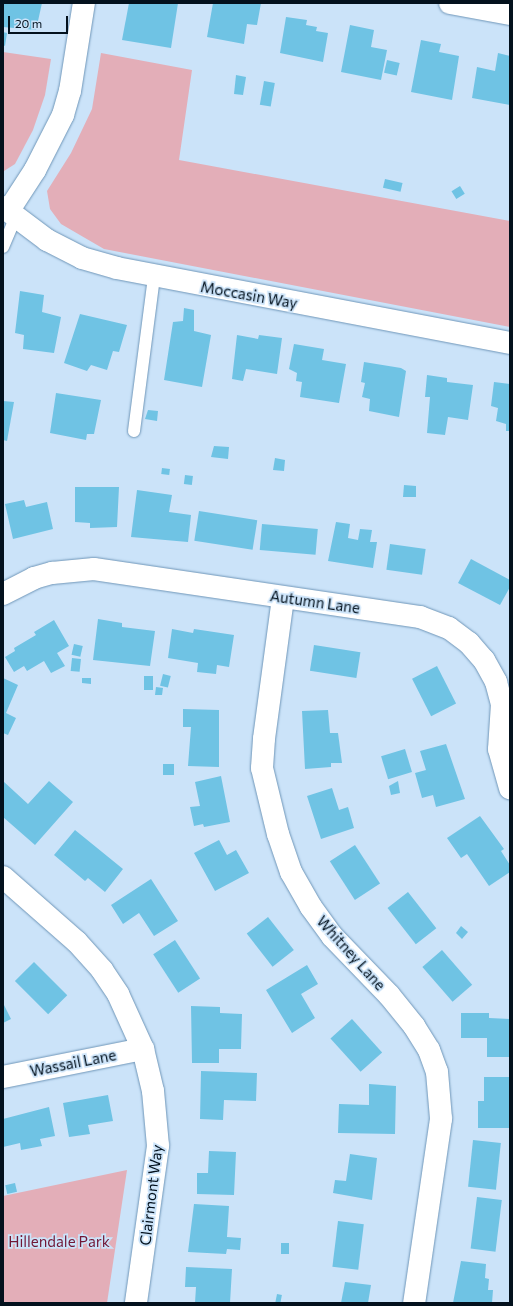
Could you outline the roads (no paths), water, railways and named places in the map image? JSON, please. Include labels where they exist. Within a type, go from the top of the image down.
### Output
[{"type":"street","points":[[9,211],[35,170],[63,115],[70,91],[84,3]]},
{"type":"street","points":[[450,3],[510,14]]},
{"type":"street","name":"Moccasin Way","points":[[9,211],[48,240],[82,258],[154,277],[510,343]]},
{"type":"street","name":"Autumn Lane","points":[[3,594],[34,578],[52,573],[94,569],[420,617],[449,628],[469,643],[484,660],[496,682],[502,704],[499,749],[510,788]]},
{"type":"street","name":"Whitney Lane","points":[[283,598],[264,739],[262,768],[278,834],[291,872],[310,907],[332,936],[389,995],[414,1026],[429,1050],[437,1072],[441,1094],[441,1120],[414,1303]]},
{"type":"street","name":"Clairmont Way","points":[[3,877],[76,942],[102,970],[118,994],[143,1049],[153,1091],[158,1146],[136,1303]]},
{"type":"street","name":"Wassail Lane","points":[[3,1077],[143,1049]]},
{"type":"lane","points":[[3,247],[9,211]]},
{"type":"lane","points":[[134,431],[154,277]]},
{"type":"park label","name":"Hillendale Park","points":[[59,1242]]}]
